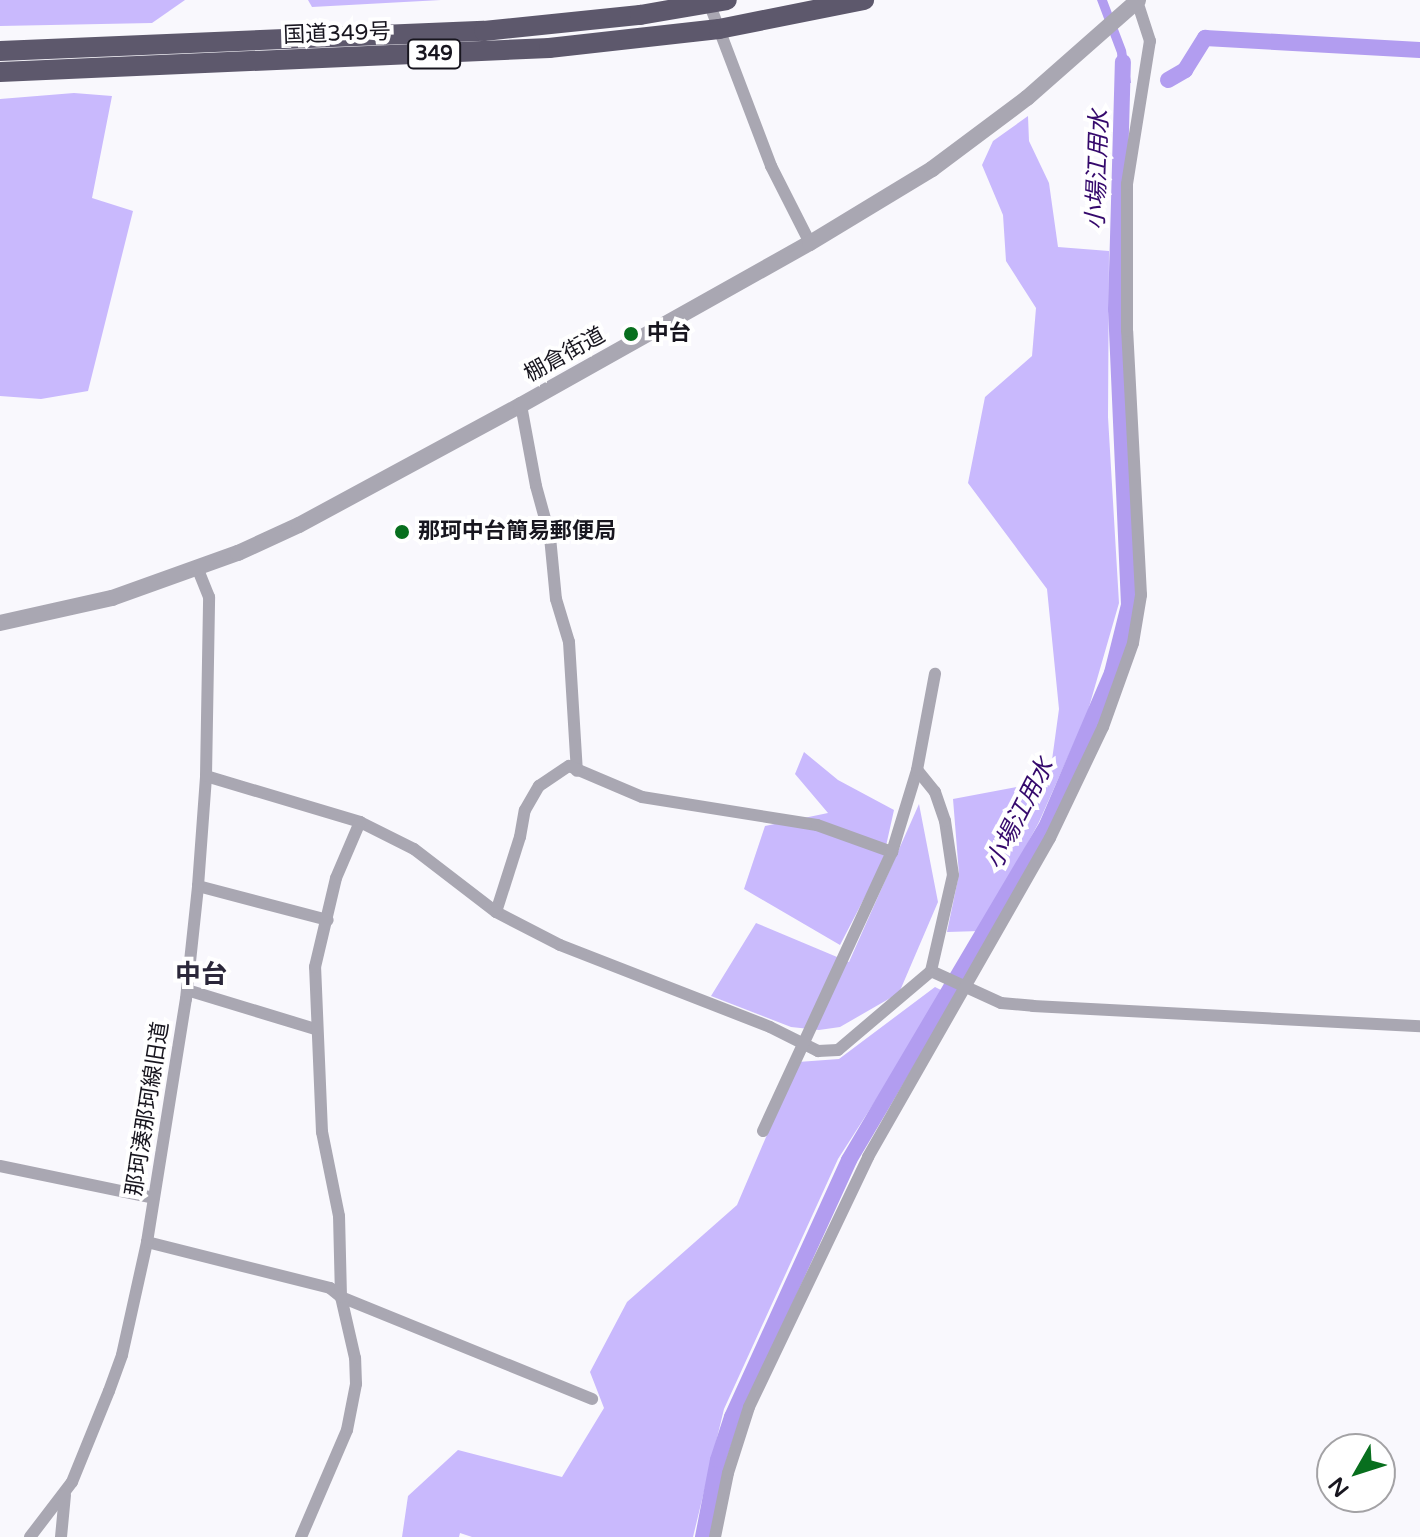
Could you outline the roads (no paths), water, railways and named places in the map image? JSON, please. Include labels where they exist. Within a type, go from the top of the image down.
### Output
[{"type":"highway","name":"国道349号","points":[[0,72],[549,48],[719,29],[864,0]]},
{"type":"highway","name":"国道349号","points":[[0,51],[484,31],[640,15],[715,1]]},
{"type":"street","points":[[715,1537],[728,1473],[749,1407],[868,1157],[962,986],[1050,838],[1103,727],[1133,643],[1141,595],[1127,331],[1127,184],[1150,41],[1137,0]]},
{"type":"street","name":"棚倉街道","points":[[0,623],[112,598],[299,525],[521,405],[810,243],[932,169],[976,138],[1137,0]]},
{"type":"street","points":[[715,1],[719,29],[771,166],[810,243]]},
{"type":"street","points":[[521,405],[536,486],[550,537],[556,599],[569,642],[577,771]]},
{"type":"street","name":"那珂湊那珂線旧道","points":[[30,1537],[65,1495],[122,1355],[147,1242],[187,990],[198,886],[206,776],[209,597],[197,567]]},
{"type":"street","points":[[763,1131],[892,852],[917,770],[935,674]]},
{"type":"street","points":[[496,912],[520,837],[525,810],[539,786],[569,766],[642,797],[817,825],[892,852]]},
{"type":"street","points":[[206,776],[360,822],[414,849],[496,912],[560,945],[770,1027],[818,1051],[838,1050],[931,971],[953,875],[945,821],[935,792],[917,770]]},
{"type":"street","points":[[301,1537],[347,1430],[356,1384],[355,1358],[341,1297],[339,1216],[322,1132],[315,1029],[315,967],[336,878],[360,822]]},
{"type":"street","points":[[198,886],[328,920]]},
{"type":"street","points":[[931,971],[1001,1003],[1420,1026]]},
{"type":"street","points":[[187,990],[315,1029]]},
{"type":"street","points":[[0,1166],[154,1198]]},
{"type":"street","points":[[147,1242],[330,1288],[341,1297],[592,1399]]},
{"type":"street","points":[[61,1537],[65,1495]]},
{"type":"waterway","points":[[1168,80],[1185,70],[1205,38],[1420,50]]},
{"type":"waterway","name":"小場江用水","points":[[703,1537],[718,1460],[732,1417],[849,1160],[1048,823],[1112,673],[1129,605],[1116,309],[1123,62]]},
{"type":"place","name":"中台","points":[[631,334]]},
{"type":"place","name":"那珂中台簡易郵便局","points":[[402,532]]},
{"type":"district","name":"中台","points":[[201,975]]}]
